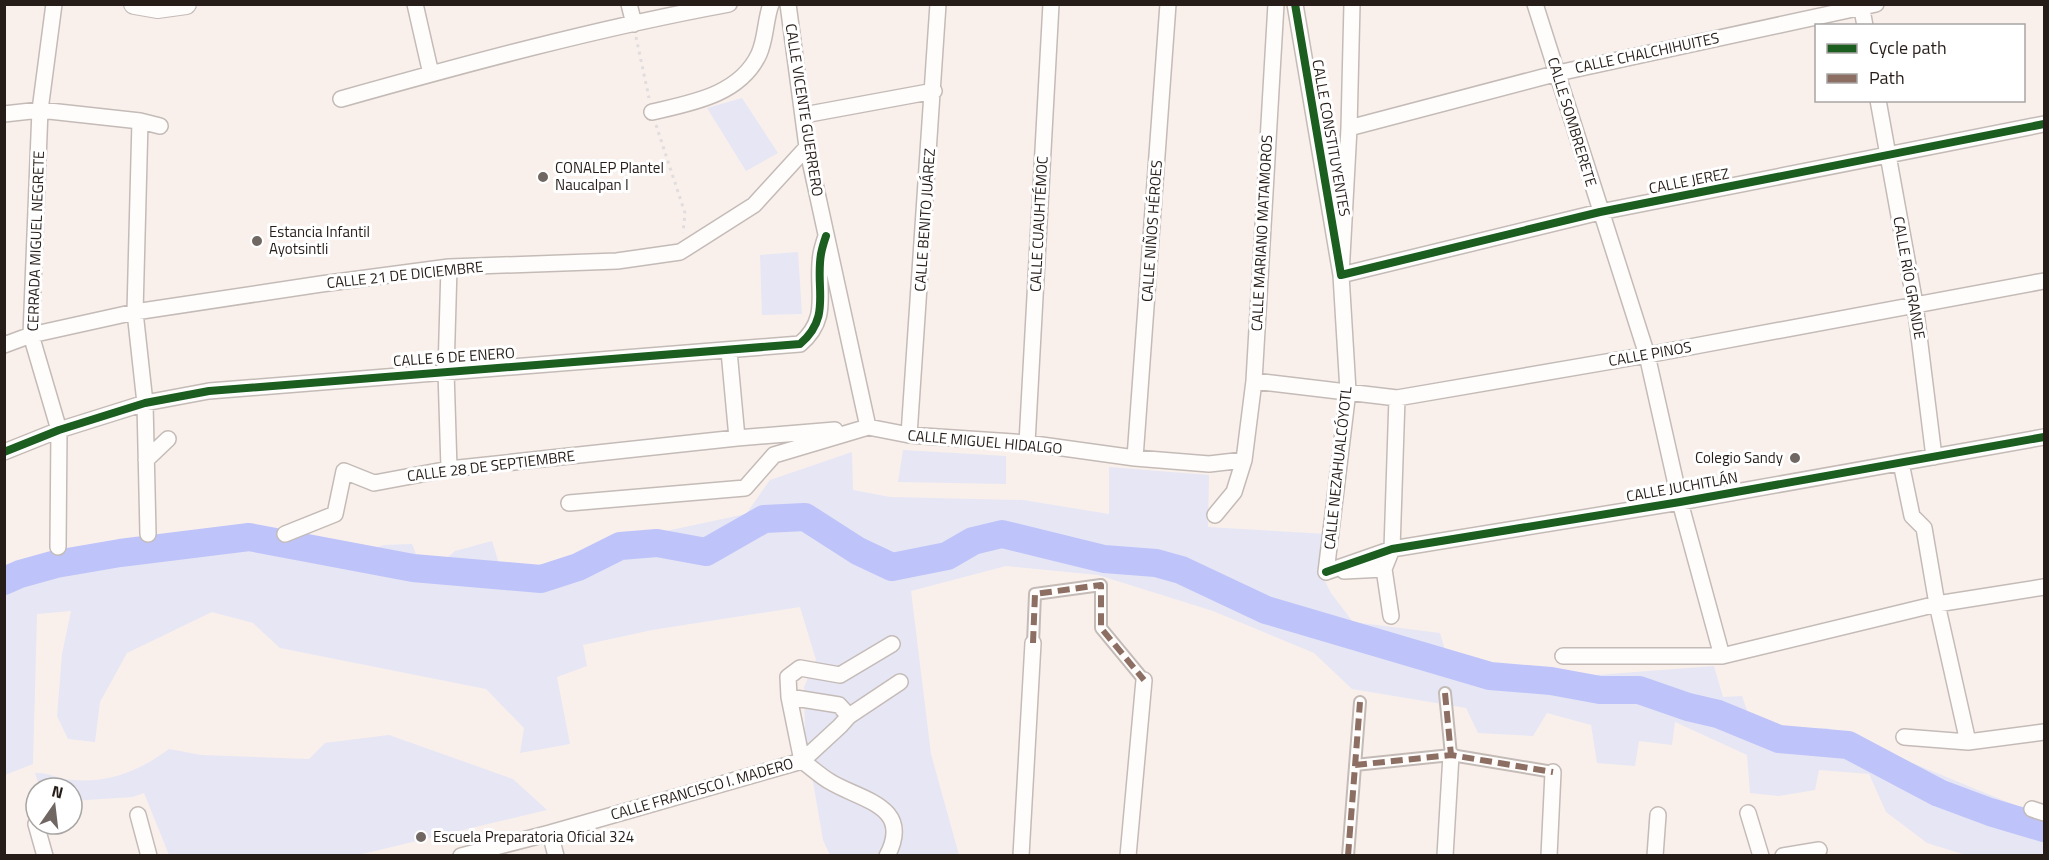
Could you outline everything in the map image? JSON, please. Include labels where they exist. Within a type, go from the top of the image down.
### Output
[{"type":"main road","points":[[134,4],[157,8],[186,4]]},
{"type":"street","name":"CERRADA MIGUEL NEGRETE","points":[[54,4],[40,110],[32,335],[59,430],[58,547]]},
{"type":"street","points":[[415,4],[431,74]]},
{"type":"street","points":[[629,4],[638,29]]},
{"type":"street","points":[[341,99],[431,74],[638,29],[675,9],[729,4]]},
{"type":"street","points":[[652,112],[707,98],[729,88],[741,79],[758,55],[771,4]]},
{"type":"street","name":"CALLE VICENTE GUERRERO","points":[[788,4],[807,147],[868,427]]},
{"type":"street","name":"CALLE BENITO JUÁREZ","points":[[909,435],[939,4]]},
{"type":"street","name":"CALLE CUAUHTÉMOC","points":[[1027,444],[1051,4]]},
{"type":"street","name":"CALLE NIÑOS HÉROES","points":[[1135,458],[1168,4]]},
{"type":"street","name":"CALLE MARIANO MATAMOROS","points":[[1215,515],[1234,492],[1244,460],[1254,381],[1276,4]]},
{"type":"street","name":"CALLE CONSTITUYENTES","points":[[1295,4],[1341,275]]},
{"type":"street","name":"CALLE NEZAHUALCÓYOTL","points":[[1326,572],[1348,391],[1341,275],[1350,128],[1352,4]]},
{"type":"street","name":"CALLE SOMBRERETE","points":[[1535,4],[1647,355],[1680,502],[1722,656]]},
{"type":"street","points":[[1865,24],[1867,5]]},
{"type":"street","name":"CALLE CHALCHIHUITES","points":[[1350,128],[1558,73],[1867,5]]},
{"type":"street","points":[[804,115],[934,91]]},
{"type":"street","name":"CALLE RÍO GRANDE","points":[[1878,102],[1915,304],[1934,457]]},
{"type":"street","points":[[4,114],[40,110],[140,121],[160,126]]},
{"type":"street","points":[[140,121],[135,312],[145,403],[148,534]]},
{"type":"street","name":"CALLE JEREZ","points":[[1341,275],[1600,212],[2044,124]]},
{"type":"street","name":"CALLE 21 DE DICIEMBRE","points":[[4,345],[32,335],[135,312],[321,284],[449,267],[617,261],[680,252],[754,205],[807,147]]},
{"type":"street","name":"CALLE 6 DE ENERO","points":[[4,452],[59,430],[145,403],[209,391],[800,344],[811,334],[820,312],[820,255],[826,236]]},
{"type":"street","points":[[449,267],[446,371],[449,469]]},
{"type":"street","name":"CALLE PINOS","points":[[1254,381],[1348,391],[1397,399],[2044,281]]},
{"type":"street","points":[[729,351],[737,438]]},
{"type":"street","points":[[1391,616],[1384,569],[1392,549],[1397,399]]},
{"type":"street","name":"CALLE MIGUEL HIDALGO","points":[[569,503],[745,488],[774,455],[868,427],[909,435],[1027,444],[1135,458],[1209,464],[1244,460]]},
{"type":"street","name":"CALLE 28 DE SEPTIEMBRE","points":[[285,534],[335,513],[344,471],[374,483],[449,469],[737,438],[868,427]]},
{"type":"street","name":"CALLE JUCHITLÁN","points":[[1326,572],[1392,549],[1680,502],[2044,437]]},
{"type":"street","points":[[146,460],[168,440]]},
{"type":"street","points":[[1901,463],[1912,516],[1924,528],[1937,604],[1968,742]]},
{"type":"street","points":[[1326,572],[1384,569]]},
{"type":"street","points":[[1021,855],[1035,594],[1101,585],[1101,628],[1144,680],[1128,855]]},
{"type":"street","points":[[1563,656],[1722,656],[1937,604],[2044,587]]},
{"type":"street","points":[[802,760],[789,697],[788,677],[800,668],[840,675],[892,645]]},
{"type":"street","points":[[802,760],[849,716],[900,682]]},
{"type":"street","points":[[1444,693],[1451,754],[1445,855]]},
{"type":"street","points":[[789,697],[839,705],[849,716]]},
{"type":"street","points":[[1348,855],[1360,702]]},
{"type":"street","points":[[1904,737],[1968,742],[2044,732]]},
{"type":"street","points":[[1355,765],[1451,754],[1553,772],[1549,855]]},
{"type":"street","name":"CALLE FRANCISCO I. MADERO","points":[[461,855],[550,833],[802,760],[829,781],[874,801],[885,810],[893,822],[893,843],[887,855]]},
{"type":"street","points":[[1748,813],[1761,855]]},
{"type":"street","points":[[138,815],[149,855]]},
{"type":"street","points":[[1655,855],[1658,815]]},
{"type":"street","points":[[550,833],[556,855]]},
{"type":"street","points":[[39,836],[45,855]]},
{"type":"street","points":[[1783,855],[1820,850]]},
{"type":"path","points":[[638,29],[636,37],[652,112],[686,213],[680,252]]},
{"type":"shaded area","points":[[742,98],[778,153],[746,171],[707,108]]},
{"type":"shaded area","points":[[798,252],[802,314],[762,315],[760,255]]},
{"type":"shaded area","points":[[903,450],[1006,456],[1006,484],[898,482]]},
{"type":"shaded area","points":[[852,452],[853,490],[890,497],[1023,500],[1109,514],[1109,467],[1209,475],[1208,527],[1326,534],[1322,575],[1331,593],[1353,622],[1440,633],[1446,653],[1513,667],[1596,675],[1714,666],[1723,697],[1742,696],[1750,719],[1774,730],[1827,728],[2044,817],[2044,855],[1966,855],[1927,843],[1886,812],[1869,774],[1819,770],[1815,790],[1779,796],[1750,793],[1747,755],[1675,722],[1672,745],[1639,741],[1635,766],[1597,763],[1591,725],[1547,713],[1533,736],[1478,733],[1466,708],[1352,689],[1314,653],[1213,611],[1098,575],[1006,566],[911,591],[931,754],[959,855],[830,855],[823,840],[805,735],[804,687],[816,660],[800,607],[652,630],[583,645],[587,666],[557,677],[570,744],[520,753],[524,728],[486,689],[280,648],[253,623],[212,612],[127,653],[100,702],[95,742],[68,739],[57,716],[62,654],[71,611],[37,614],[33,764],[5,775],[5,584],[31,571],[138,562],[230,546],[323,565],[384,545],[412,544],[418,559],[440,564],[455,551],[492,541],[504,580],[541,573],[619,541],[746,514],[770,480]]},
{"type":"shaded area","points":[[389,735],[513,779],[547,810],[358,855],[169,855],[144,793],[133,797],[84,800],[84,780],[99,780],[124,774],[147,764],[169,749],[201,755],[309,759],[325,743]]},
{"type":"shaded area","points":[[35,773],[54,776],[36,776]]},
{"type":"waterway","points":[[4,581],[56,564],[120,553],[249,537],[413,568],[541,579],[578,567],[620,546],[657,543],[706,552],[764,519],[805,517],[858,551],[892,567],[947,556],[973,541],[1002,534],[1104,559],[1156,563],[1181,570],[1266,610],[1490,676],[1551,681],[1600,690],[1639,690],[1688,707],[1718,714],[1779,739],[1848,745],[1939,793],[1990,812],[2044,828]]},
{"type":"marked path","points":[[1033,643],[1035,594],[1101,585],[1101,628],[1144,680]]},
{"type":"marked path","points":[[1445,693],[1451,755]]},
{"type":"marked path","points":[[1348,856],[1360,702]]},
{"type":"marked path","points":[[1355,765],[1451,755],[1553,772]]},
{"type":"cycle path","points":[[1295,4],[1341,275],[1600,212],[2044,124]]},
{"type":"cycle path","points":[[4,452],[59,430],[145,403],[209,391],[800,344],[810,334],[819,313],[821,252],[826,236]]},
{"type":"cycle path","points":[[1326,572],[1392,549],[1680,502],[2044,437]]},
{"type":"place","name":"CONALEP Plantel Naucalpan I","points":[[543,177]]},
{"type":"place","name":"Estancia Infantil Ayotsintli","points":[[257,241]]},
{"type":"place","name":"Colegio Sandy","points":[[1795,458]]},
{"type":"place","name":"Escuela Preparatoria Oficial 324","points":[[421,837]]}]
